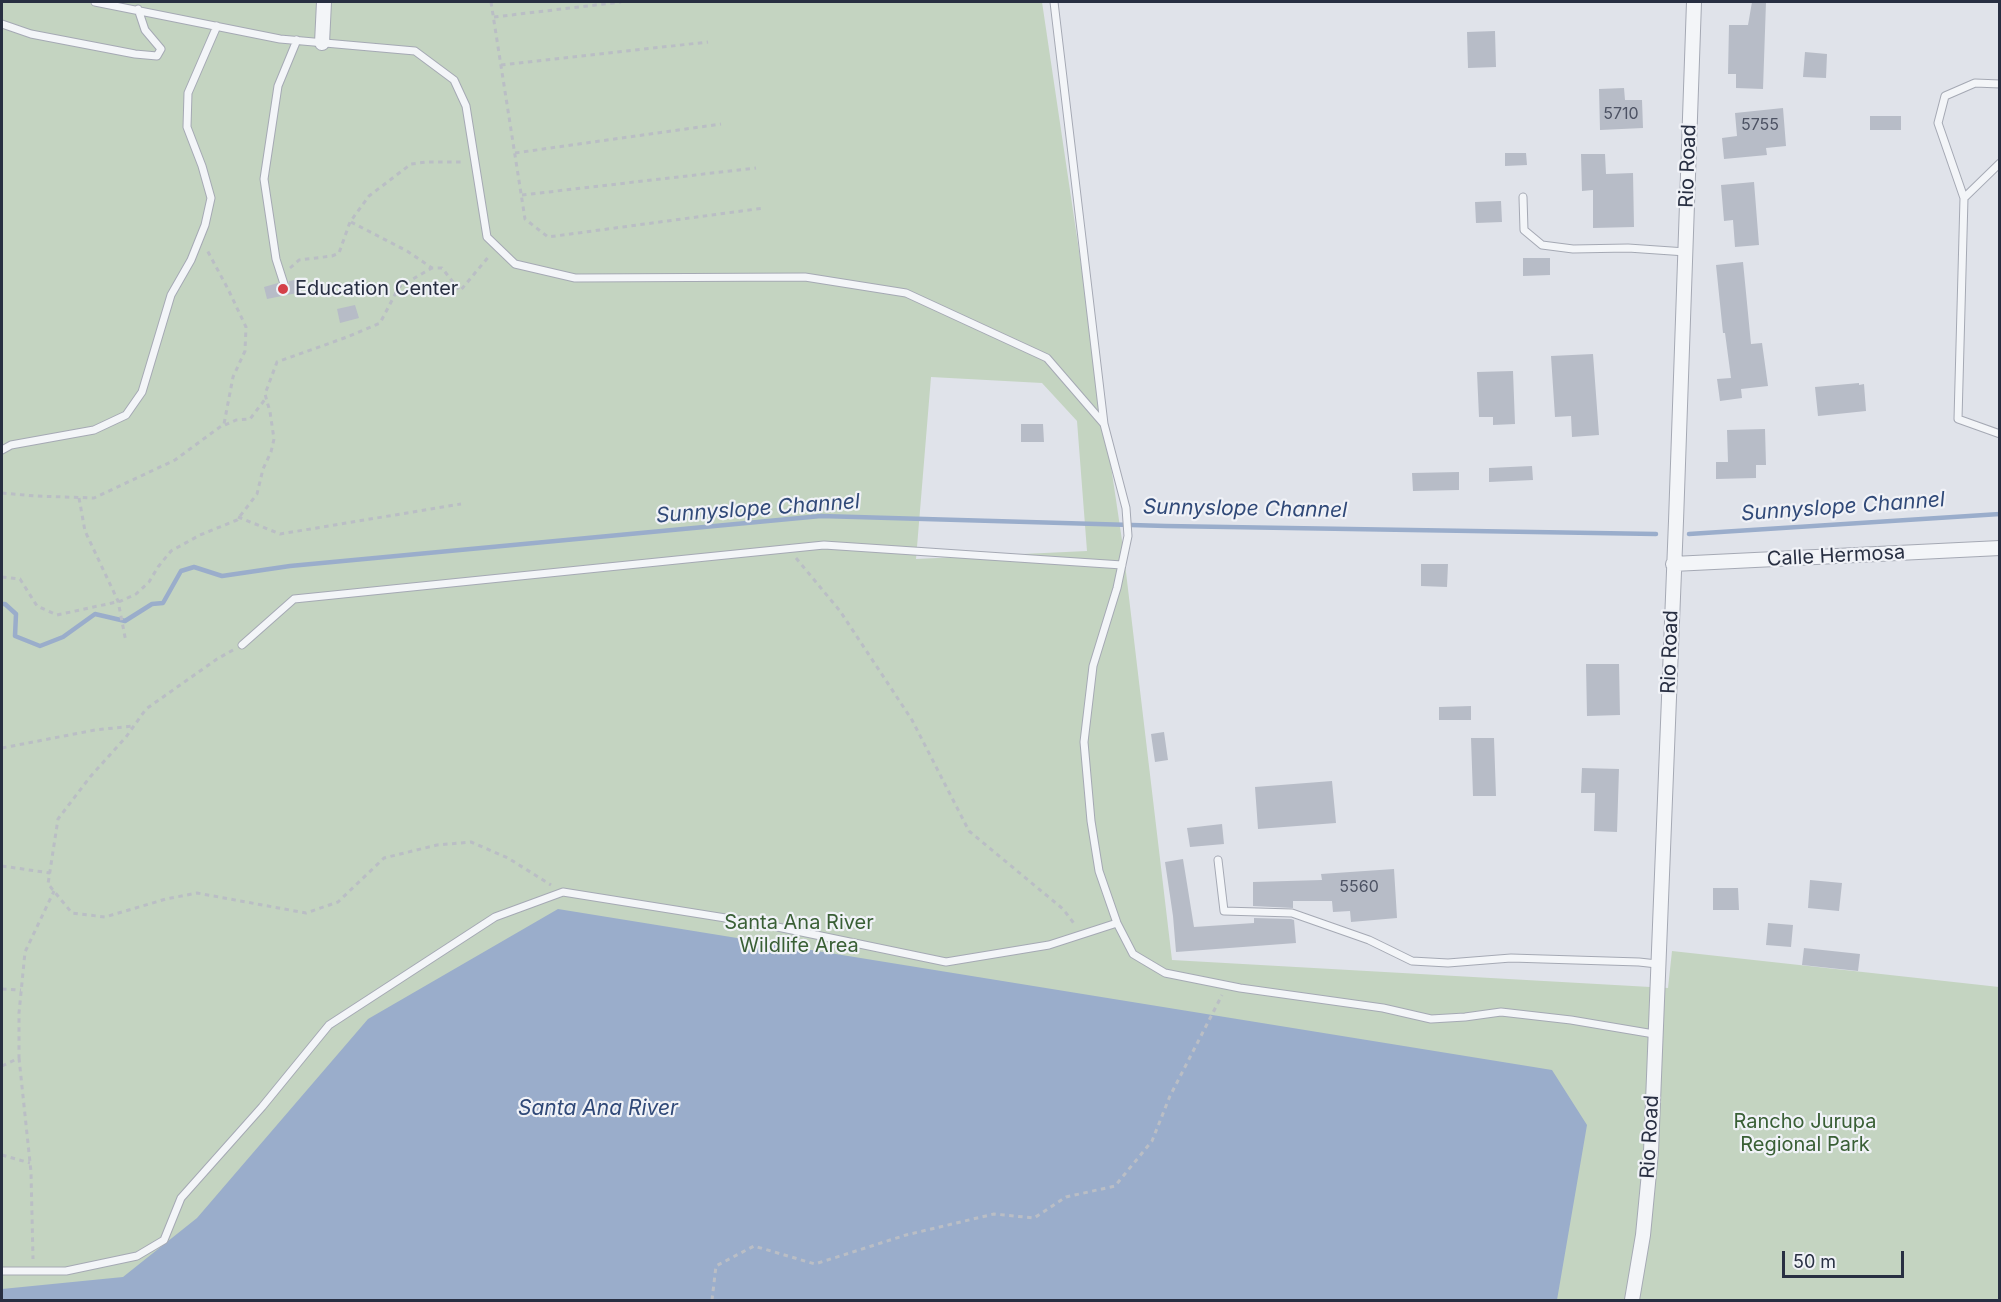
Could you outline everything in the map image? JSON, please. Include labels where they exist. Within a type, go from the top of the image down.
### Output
[{"type":"street","points":[[322,43],[324,2]]},
{"type":"street","name":"Rio Road","points":[[1632,1300],[1643,1235],[1651,1152],[1694,2]]},
{"type":"street","name":"Calle Hermosa","points":[[1673,564],[2000,548]]},
{"type":"lane","points":[[95,2],[280,39],[415,51],[454,80],[466,106],[487,237],[515,264],[575,278],[806,277],[906,293],[1047,358],[1104,424]]},
{"type":"lane","points":[[1054,2],[1104,424],[1126,508],[1128,536],[1117,588],[1093,666],[1084,742],[1091,821],[1099,871],[1117,923],[1133,954],[1165,973],[1227,986],[1383,1008],[1431,1019],[1501,1012],[1571,1020],[1654,1034]]},
{"type":"lane","points":[[2,24],[31,33],[135,54],[157,56],[160,49],[145,30],[138,9]]},
{"type":"lane","points":[[2,450],[11,445],[94,430],[126,415],[142,393],[171,295],[200,237],[211,198],[187,127],[188,93],[217,26]]},
{"type":"lane","points":[[284,284],[276,259],[264,179],[278,86],[297,40]]},
{"type":"lane","points":[[2000,84],[1975,83],[1945,96],[1938,123],[1964,198],[1958,419],[2000,434]]},
{"type":"lane","points":[[1964,198],[2000,163]]},
{"type":"lane","points":[[1523,197],[1524,230],[1542,245],[1573,249],[1628,248],[1686,252]]},
{"type":"lane","points":[[242,645],[294,599],[824,545],[1122,565]]},
{"type":"lane","points":[[1218,860],[1224,911],[1292,913],[1369,940],[1412,961],[1448,963],[1511,958],[1657,964]]},
{"type":"lane","points":[[2,1271],[66,1270],[137,1256],[164,1240],[181,1197],[262,1107],[329,1025],[495,917],[563,892],[764,924],[946,962],[1049,945],[1117,923]]},
{"type":"path","points":[[491,2],[525,219],[548,237],[764,208]]},
{"type":"path","points":[[494,17],[621,2]]},
{"type":"path","points":[[501,65],[708,42]]},
{"type":"path","points":[[515,153],[721,124]]},
{"type":"path","points":[[284,284],[291,267],[299,260],[339,253],[350,222],[369,196],[411,164],[458,161],[475,163]]},
{"type":"path","points":[[522,195],[756,168]]},
{"type":"path","points":[[350,222],[407,251],[432,268]]},
{"type":"path","points":[[2,492],[94,498],[175,460],[225,424],[233,377],[245,351],[246,327],[200,237]]},
{"type":"path","points":[[2,578],[20,579],[37,606],[57,615],[118,601],[136,594],[149,582],[171,551],[238,517],[257,494],[273,439],[265,394],[277,362],[380,323],[399,287],[432,268],[442,268],[460,291],[496,246]]},
{"type":"path","points":[[218,428],[236,420],[250,419],[266,398]]},
{"type":"path","points":[[79,498],[85,531],[118,601],[126,642]]},
{"type":"path","points":[[238,517],[280,534],[461,504]]},
{"type":"path","points":[[789,549],[840,611],[912,720],[969,831],[1063,909],[1083,934]]},
{"type":"path","points":[[242,645],[217,659],[146,709],[126,738],[90,777],[58,819],[48,884],[72,913],[105,917],[166,899],[197,893],[306,913],[338,902],[384,858],[437,845],[471,842],[508,858],[563,892]]},
{"type":"path","points":[[2,748],[95,730],[134,726]]},
{"type":"path","points":[[2,866],[50,873]]},
{"type":"path","points":[[33,1271],[30,1163],[19,1058],[19,1013],[25,952],[54,891]]},
{"type":"path","points":[[712,1300],[716,1266],[754,1246],[815,1264],[906,1235],[994,1214],[1034,1218],[1066,1197],[1115,1186],[1152,1141],[1170,1096],[1227,986]]},
{"type":"path","points":[[2,989],[21,990]]},
{"type":"path","points":[[2,1065],[19,1058]]},
{"type":"path","points":[[2,1155],[30,1163]]},
{"type":"green space","points":[[2,2],[1042,2],[1123,547],[1172,960],[1668,988],[1672,951],[1999,987],[1999,1300],[2,1300]],"holes":[[[931,377],[1042,383],[1077,421],[1087,551],[916,559]]]},
{"type":"water","name":"Santa Ana River","points":[[558,909],[1552,1070],[1587,1125],[1557,1300],[2,1300],[2,1289],[123,1277],[197,1218],[368,1019]]},
{"type":"building","points":[[1752,2],[1766,2],[1763,89],[1736,88],[1736,74],[1728,74],[1729,25],[1748,25]]},
{"type":"building","points":[[1495,31],[1496,67],[1468,68],[1467,32]]},
{"type":"building","points":[[1805,52],[1827,54],[1826,78],[1803,77]]},
{"type":"building","points":[[1624,88],[1625,100],[1642,100],[1643,128],[1600,130],[1599,89]]},
{"type":"building","points":[[1783,108],[1786,146],[1766,148],[1767,155],[1724,159],[1722,138],[1737,136],[1735,113]]},
{"type":"building","points":[[1870,116],[1901,116],[1901,130],[1870,130]]},
{"type":"building","points":[[1505,153],[1526,153],[1527,165],[1505,166]]},
{"type":"building","points":[[1581,154],[1605,154],[1606,174],[1633,173],[1634,227],[1593,228],[1593,190],[1582,191]]},
{"type":"building","points":[[1754,182],[1759,245],[1735,247],[1733,220],[1724,221],[1721,185]]},
{"type":"building","points":[[1501,201],[1502,222],[1476,223],[1475,202]]},
{"type":"building","points":[[1523,258],[1550,258],[1550,275],[1523,276]]},
{"type":"building","points":[[1743,262],[1751,344],[1762,343],[1768,386],[1741,389],[1742,398],[1720,401],[1717,379],[1731,378],[1725,333],[1723,333],[1716,265]]},
{"type":"building","name":"Education Center","points":[[299,279],[302,292],[267,299],[264,287],[278,283],[281,288],[285,289],[289,286],[289,281]]},
{"type":"building","points":[[355,305],[359,318],[340,323],[337,309]]},
{"type":"building","points":[[1593,354],[1599,435],[1572,437],[1571,416],[1555,417],[1551,356]]},
{"type":"building","points":[[1513,371],[1515,424],[1493,425],[1493,417],[1479,417],[1477,372]]},
{"type":"building","points":[[1859,383],[1859,385],[1864,384],[1866,411],[1818,416],[1815,387]]},
{"type":"building","points":[[1021,424],[1043,424],[1044,442],[1021,442]]},
{"type":"building","points":[[1765,429],[1766,465],[1756,465],[1756,478],[1716,479],[1716,462],[1728,462],[1727,430]]},
{"type":"building","points":[[1532,466],[1533,480],[1489,482],[1489,468]]},
{"type":"building","points":[[1459,472],[1459,490],[1413,491],[1412,473]]},
{"type":"building","points":[[1421,564],[1448,564],[1447,587],[1421,586]]},
{"type":"building","points":[[1586,664],[1619,664],[1620,715],[1587,716]]},
{"type":"building","points":[[1471,706],[1471,720],[1439,720],[1439,707]]},
{"type":"building","points":[[1164,732],[1168,760],[1155,762],[1151,734]]},
{"type":"building","points":[[1471,738],[1494,738],[1496,796],[1473,796]]},
{"type":"building","points":[[1582,768],[1619,769],[1617,832],[1594,831],[1595,793],[1581,793]]},
{"type":"building","points":[[1332,781],[1336,823],[1258,829],[1255,787]]},
{"type":"building","points":[[1222,824],[1224,844],[1190,847],[1187,828]]},
{"type":"building","points":[[1183,859],[1194,927],[1254,923],[1254,918],[1291,919],[1294,920],[1296,943],[1176,952],[1165,862]]},
{"type":"building","points":[[1394,869],[1397,918],[1351,922],[1350,911],[1333,912],[1332,901],[1293,901],[1293,908],[1253,906],[1253,882],[1322,880],[1321,874]]},
{"type":"building","points":[[1810,880],[1842,883],[1839,911],[1808,908]]},
{"type":"building","points":[[1713,888],[1738,888],[1739,910],[1713,910]]},
{"type":"building","points":[[1768,923],[1793,925],[1791,947],[1766,945]]},
{"type":"building","points":[[1804,948],[1860,954],[1858,971],[1802,965]]},
{"type":"waterway","name":"Sunnyslope Channel","points":[[1689,534],[2000,514]]},
{"type":"waterway","name":"Sunnyslope Channel","points":[[2,604],[16,614],[15,636],[40,646],[63,637],[95,614],[125,621],[152,604],[163,603],[181,571],[194,567],[222,576],[290,566],[821,516],[1166,526],[1656,534]]},
{"type":"place","name":"Education Center","points":[[283,289]]},
{"type":"park label","name":"Santa Ana River Wildlife Area","points":[[799,934]]},
{"type":"park label","name":"Rancho Jurupa Regional Park","points":[[1805,1134]]}]
